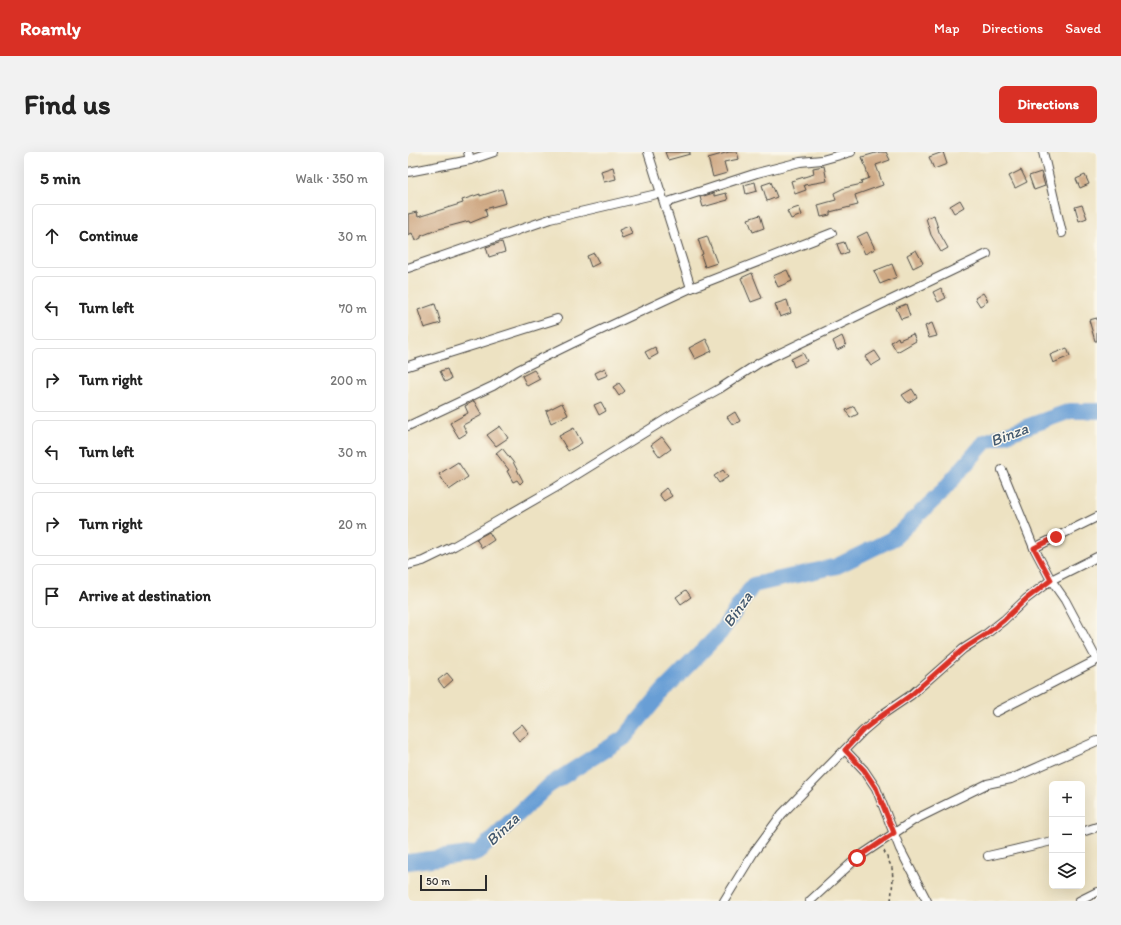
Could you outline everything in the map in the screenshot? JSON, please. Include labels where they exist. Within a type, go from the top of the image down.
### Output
[{"type":"street","points":[[408,172],[469,156],[494,152]]},
{"type":"street","points":[[648,152],[690,288]]},
{"type":"street","points":[[665,203],[757,172],[800,162],[822,160],[851,152]]},
{"type":"street","points":[[1043,152],[1062,233]]},
{"type":"street","points":[[408,268],[550,219],[661,193]]},
{"type":"street","points":[[408,426],[493,386],[518,370],[571,344],[690,288],[832,233]]},
{"type":"street","points":[[408,565],[423,561],[454,546],[555,488],[676,413],[719,389],[759,363],[987,254]]},
{"type":"street","points":[[408,366],[557,319]]},
{"type":"street","points":[[996,712],[1097,660],[1065,600],[1051,580],[1034,548],[1002,470]]},
{"type":"street","points":[[1034,548],[1097,517]]},
{"type":"street","points":[[724,901],[754,852],[782,814],[863,730],[911,695],[963,649],[985,635],[1004,620],[1026,599],[1051,580],[1097,557]]},
{"type":"street","points":[[810,901],[857,858],[914,820],[987,784],[1011,779],[1097,741]]},
{"type":"street","points":[[845,750],[864,770],[876,788],[900,850],[927,901]]},
{"type":"street","points":[[1085,831],[1097,827]]},
{"type":"street","points":[[988,856],[1049,842]]},
{"type":"street","points":[[1079,901],[1097,892]]},
{"type":"path","points":[[880,842],[892,868],[893,879],[891,901]]},
{"type":"building","points":[[665,152],[690,152],[690,154],[668,160]]},
{"type":"building","points":[[729,152],[737,152],[739,159],[724,162],[727,173],[713,177],[708,158]]},
{"type":"building","points":[[879,152],[886,152],[890,160],[876,165],[883,185],[855,195],[858,205],[830,212],[830,215],[821,217],[818,205],[836,200],[834,193],[844,188],[862,184],[861,181],[869,178],[862,157]]},
{"type":"building","points":[[943,152],[947,164],[934,169],[929,157]]},
{"type":"building","points":[[824,166],[827,181],[804,185],[806,190],[795,194],[791,181],[814,174],[813,168]]},
{"type":"building","points":[[613,167],[616,179],[604,182],[601,171]]},
{"type":"building","points":[[1021,170],[1027,182],[1015,188],[1009,176]]},
{"type":"building","points":[[1041,172],[1045,186],[1034,190],[1029,176]]},
{"type":"building","points":[[1085,175],[1089,184],[1080,188],[1076,179]]},
{"type":"building","points":[[755,182],[757,191],[746,194],[744,185]]},
{"type":"building","points":[[771,182],[777,197],[767,201],[762,185]]},
{"type":"building","points":[[502,189],[506,203],[485,209],[487,216],[470,223],[469,221],[439,229],[421,236],[421,238],[415,241],[412,233],[408,235],[408,214],[417,212],[418,217],[463,203],[462,200],[480,194],[480,196]]},
{"type":"building","points":[[714,193],[714,196],[726,193],[728,200],[703,207],[700,197]]},
{"type":"building","points":[[960,200],[964,207],[954,213],[950,206]]},
{"type":"building","points":[[1082,205],[1087,218],[1079,221],[1075,207]]},
{"type":"building","points":[[799,207],[802,215],[791,219],[787,211]]},
{"type":"building","points":[[760,215],[764,228],[753,232],[748,219]]},
{"type":"building","points":[[934,215],[939,232],[948,248],[941,252],[931,235],[926,218]]},
{"type":"building","points":[[629,226],[632,234],[622,238],[619,230]]},
{"type":"building","points":[[867,232],[875,249],[865,254],[857,237]]},
{"type":"building","points":[[707,236],[717,263],[705,267],[701,255],[703,254],[698,239]]},
{"type":"building","points":[[502,242],[505,252],[489,257],[486,247]]},
{"type":"building","points":[[844,242],[848,252],[841,255],[837,244]]},
{"type":"building","points":[[916,250],[923,263],[913,268],[907,255]]},
{"type":"building","points":[[594,253],[599,263],[591,267],[587,256]]},
{"type":"building","points":[[892,264],[897,277],[880,284],[874,271]]},
{"type":"building","points":[[787,270],[792,281],[778,287],[773,276]]},
{"type":"building","points":[[752,273],[762,298],[751,302],[741,278]]},
{"type":"building","points":[[941,288],[946,298],[938,302],[933,292]]},
{"type":"building","points":[[983,293],[988,301],[980,306],[975,298]]},
{"type":"building","points":[[787,300],[791,313],[780,317],[775,304]]},
{"type":"building","points":[[435,304],[441,323],[424,328],[418,310]]},
{"type":"building","points":[[906,304],[910,316],[901,319],[896,308]]},
{"type":"building","points":[[1097,318],[1097,341],[1095,341],[1089,320]]},
{"type":"building","points":[[932,323],[937,336],[929,338],[925,326]]},
{"type":"building","points":[[913,334],[916,341],[897,352],[891,342],[898,337],[899,340]]},
{"type":"building","points":[[842,336],[846,346],[837,350],[833,341]]},
{"type":"building","points":[[706,339],[712,351],[695,359],[689,348]]},
{"type":"building","points":[[655,347],[658,354],[649,359],[645,352]]},
{"type":"building","points":[[1067,348],[1070,356],[1053,363],[1050,355]]},
{"type":"building","points":[[875,351],[881,360],[871,366],[865,357]]},
{"type":"building","points":[[803,353],[807,361],[794,367],[791,359]]},
{"type":"building","points":[[605,368],[608,375],[598,379],[595,373]]},
{"type":"building","points":[[447,369],[451,379],[445,382],[440,371]]},
{"type":"building","points":[[534,370],[540,379],[527,386],[522,376]]},
{"type":"building","points":[[619,383],[625,391],[619,396],[613,387]]},
{"type":"building","points":[[912,389],[917,397],[908,403],[902,395]]},
{"type":"building","points":[[474,401],[482,415],[463,425],[467,433],[459,438],[450,423],[468,413],[465,406]]},
{"type":"building","points":[[601,402],[606,411],[599,415],[594,405]]},
{"type":"building","points":[[562,403],[568,415],[551,423],[546,411]]},
{"type":"building","points":[[854,406],[858,414],[850,418],[846,410]]},
{"type":"building","points":[[735,412],[740,421],[733,425],[727,417]]},
{"type":"building","points":[[500,426],[508,438],[496,446],[487,435]]},
{"type":"building","points":[[574,428],[582,443],[568,451],[559,436]]},
{"type":"building","points":[[662,437],[671,449],[660,457],[651,445]]},
{"type":"building","points":[[502,448],[513,462],[523,481],[520,484],[517,480],[513,482],[507,471],[509,470],[496,453]]},
{"type":"building","points":[[458,462],[468,477],[449,490],[439,474]]},
{"type":"building","points":[[723,470],[728,477],[719,483],[714,476]]},
{"type":"building","points":[[666,488],[672,496],[664,501],[659,494]]},
{"type":"building","points":[[489,532],[494,540],[482,548],[476,539]]},
{"type":"building","points":[[686,590],[691,597],[681,604],[676,597]]},
{"type":"building","points":[[447,673],[453,680],[444,688],[438,680]]},
{"type":"building","points":[[522,724],[529,733],[519,741],[512,732]]},
{"type":"waterway","name":"Binza","points":[[408,862],[477,853],[548,786],[624,738],[662,692],[720,633],[753,585],[837,566],[894,538],[940,494],[985,442],[1070,411],[1097,411]]},
{"type":"route","points":[[857,858],[894,833],[876,788],[864,770],[845,750],[863,730],[911,695],[963,649],[985,635],[1004,620],[1026,599],[1051,580],[1034,548],[1056,537]]}]
